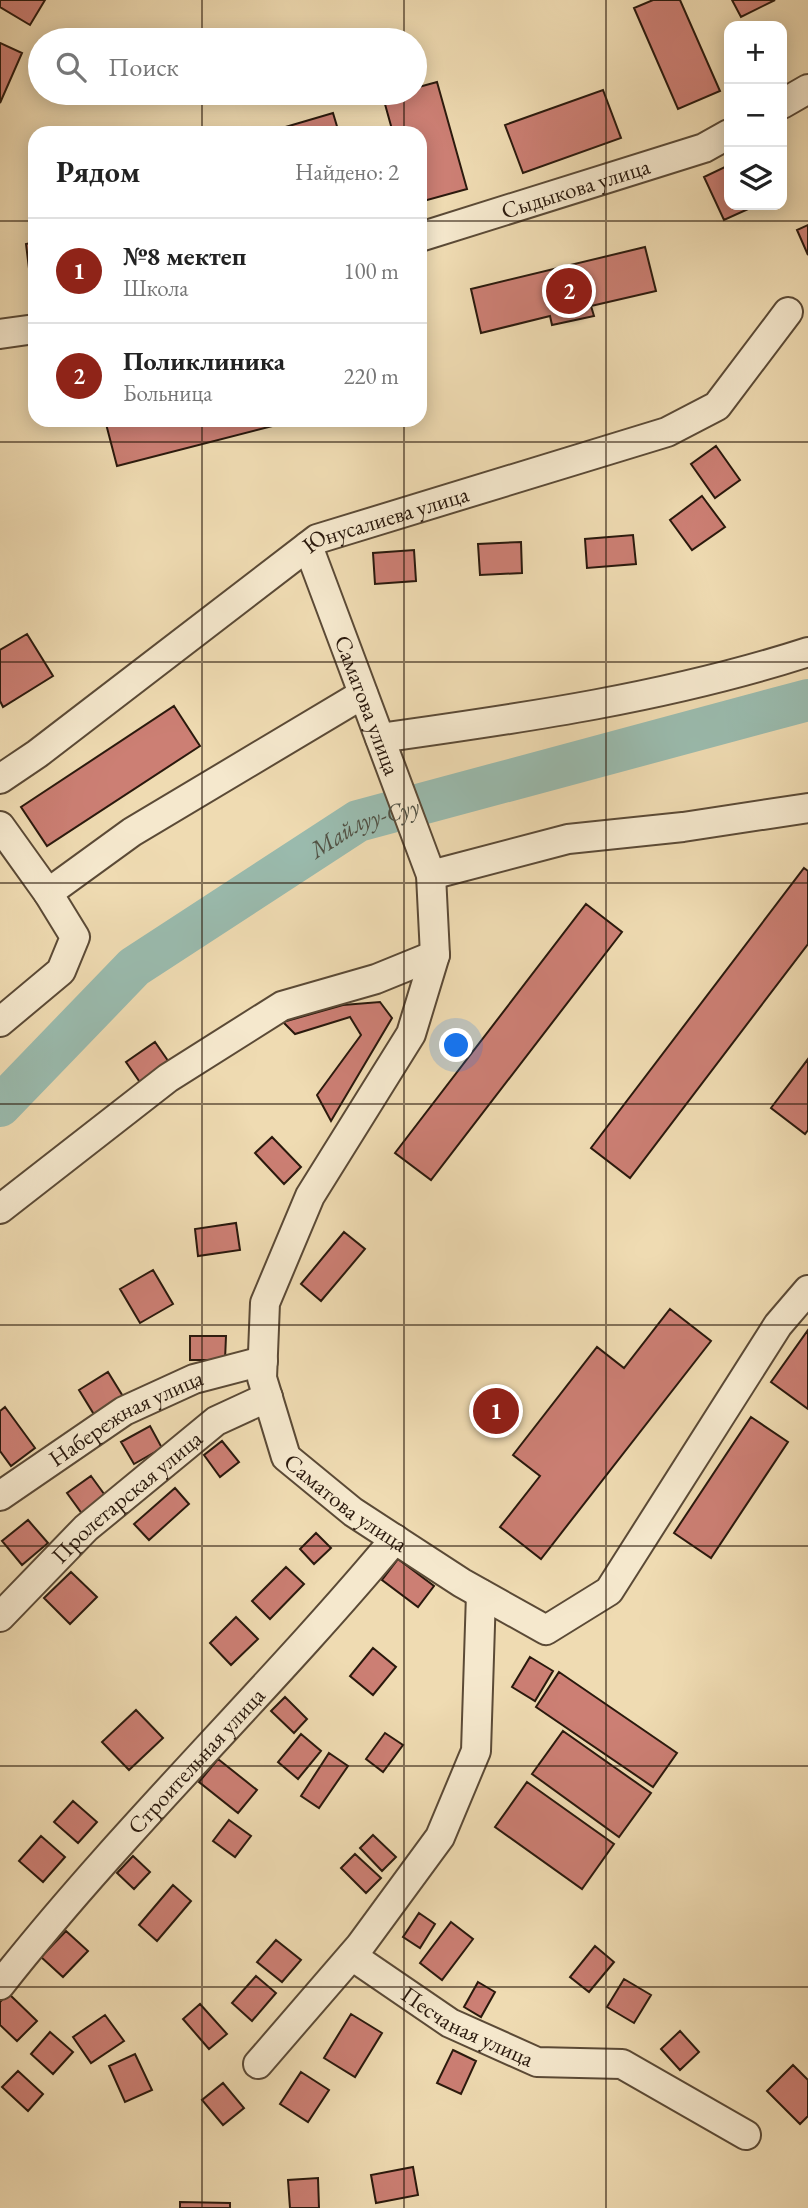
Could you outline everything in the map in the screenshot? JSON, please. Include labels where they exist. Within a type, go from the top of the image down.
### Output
[{"type":"street","points":[[787,101],[808,89]]},
{"type":"street","name":"Сыдыкова улица","points":[[427,235],[705,148],[724,137]]},
{"type":"street","name":"Юнусалиева улица","points":[[0,779],[37,754],[317,539],[667,432],[717,406],[788,313]]},
{"type":"street","points":[[0,334],[28,330]]},
{"type":"street","name":"Саматова улица","points":[[308,546],[431,874],[435,955],[411,1034],[310,1196],[265,1303],[262,1378],[286,1457],[353,1512],[481,1594],[546,1630],[609,1591],[778,1325],[808,1290]]},
{"type":"street","points":[[380,738],[551,714],[762,667],[808,652]]},
{"type":"street","points":[[48,893],[132,832],[363,694]]},
{"type":"street","points":[[431,874],[568,839],[683,827],[808,807]]},
{"type":"street","points":[[0,826],[48,893],[75,937],[61,971],[0,1022]]},
{"type":"street","points":[[0,1209],[168,1078],[282,1006],[376,979],[435,955]]},
{"type":"street","name":"Набережная улица","points":[[0,1496],[124,1411],[194,1379],[263,1362]]},
{"type":"street","name":"Пролетарская улица","points":[[0,1617],[86,1528],[216,1421],[268,1397]]},
{"type":"street","name":"Строительная улица","points":[[0,1985],[42,1932],[147,1813],[352,1591],[396,1539]]},
{"type":"street","points":[[258,2064],[352,1956],[440,1837],[476,1751],[481,1594]]},
{"type":"street","name":"Песчаная улица","points":[[352,1956],[450,2023],[537,2062],[622,2064],[746,2135]]},
{"type":"building","points":[[0,0],[45,0],[30,25],[0,7]]},
{"type":"building","points":[[653,0],[680,0],[720,91],[678,109],[634,8]]},
{"type":"building","points":[[732,0],[775,0],[741,17]]},
{"type":"building","points":[[0,43],[22,53],[0,103]]},
{"type":"building","points":[[437,82],[467,189],[427,200],[427,126],[391,126],[385,105],[427,105],[427,85]]},
{"type":"building","points":[[603,90],[621,138],[523,173],[505,125]]},
{"type":"building","points":[[333,113],[337,126],[289,126]]},
{"type":"building","points":[[724,167],[724,210],[746,210],[724,220],[704,177]]},
{"type":"building","points":[[808,225],[808,255],[797,230]]},
{"type":"building","points":[[645,247],[656,291],[591,306],[594,316],[552,325],[550,316],[481,333],[471,289]]},
{"type":"building","points":[[107,427],[269,427],[117,466]]},
{"type":"building","points":[[716,446],[740,480],[715,498],[691,464]]},
{"type":"building","points":[[702,496],[725,527],[692,550],[670,520]]},
{"type":"building","points":[[633,535],[636,564],[587,568],[585,539]]},
{"type":"building","points":[[521,542],[522,573],[480,575],[478,544]]},
{"type":"building","points":[[414,550],[416,581],[375,584],[373,553]]},
{"type":"building","points":[[27,634],[53,676],[3,707],[0,701],[0,650]]},
{"type":"building","points":[[174,706],[200,746],[47,846],[21,807]]},
{"type":"building","points":[[804,868],[808,871],[808,944],[630,1178],[591,1148]]},
{"type":"building","points":[[586,904],[622,932],[431,1180],[395,1153]]},
{"type":"building","points":[[380,1002],[392,1018],[331,1121],[317,1095],[361,1035],[350,1017],[295,1034],[283,1022],[343,1005]]},
{"type":"building","points":[[155,1042],[173,1068],[144,1088],[126,1062]]},
{"type":"building","points":[[808,1059],[808,1130],[805,1134],[771,1108]]},
{"type":"building","points":[[272,1137],[301,1167],[284,1184],[255,1153]]},
{"type":"building","points":[[236,1223],[240,1250],[198,1256],[195,1229]]},
{"type":"building","points":[[344,1232],[365,1249],[321,1301],[301,1284]]},
{"type":"building","points":[[153,1270],[173,1304],[140,1323],[120,1289]]},
{"type":"building","points":[[670,1309],[711,1341],[541,1559],[500,1527],[540,1476],[513,1455],[597,1347],[624,1368]]},
{"type":"building","points":[[808,1330],[808,1409],[771,1382]]},
{"type":"building","points":[[190,1336],[226,1336],[225,1360],[190,1360]]},
{"type":"building","points":[[108,1372],[124,1398],[95,1416],[79,1390]]},
{"type":"building","points":[[5,1407],[35,1448],[11,1466],[0,1451],[0,1411]]},
{"type":"building","points":[[751,1417],[788,1442],[711,1558],[674,1533]]},
{"type":"building","points":[[150,1426],[162,1448],[134,1464],[121,1442]]},
{"type":"building","points":[[222,1441],[239,1462],[220,1477],[204,1455]]},
{"type":"building","points":[[91,1476],[107,1498],[83,1515],[67,1493]]},
{"type":"building","points":[[175,1488],[189,1504],[149,1540],[134,1524]]},
{"type":"building","points":[[28,1520],[48,1543],[22,1565],[2,1541]]},
{"type":"building","points":[[316,1533],[331,1548],[314,1564],[300,1549]]},
{"type":"building","points":[[398,1559],[434,1586],[418,1607],[382,1580]]},
{"type":"building","points":[[286,1567],[304,1584],[270,1619],[252,1601]]},
{"type":"building","points":[[71,1572],[97,1597],[70,1624],[44,1598]]},
{"type":"building","points":[[236,1617],[258,1639],[231,1665],[210,1643]]},
{"type":"building","points":[[373,1648],[396,1667],[373,1695],[350,1676]]},
{"type":"building","points":[[530,1657],[553,1671],[535,1701],[512,1687]]},
{"type":"building","points":[[559,1672],[677,1753],[653,1787],[536,1707]]},
{"type":"building","points":[[285,1697],[307,1719],[294,1733],[271,1711]]},
{"type":"building","points":[[136,1710],[163,1738],[129,1770],[102,1742]]},
{"type":"building","points":[[563,1731],[651,1793],[619,1837],[532,1774]]},
{"type":"building","points":[[385,1733],[403,1745],[383,1772],[366,1759]]},
{"type":"building","points":[[301,1734],[321,1751],[298,1779],[278,1762]]},
{"type":"building","points":[[329,1753],[348,1766],[319,1808],[301,1796]]},
{"type":"building","points":[[218,1759],[257,1790],[238,1813],[199,1782]]},
{"type":"building","points":[[527,1782],[614,1844],[582,1889],[495,1827]]},
{"type":"building","points":[[73,1801],[97,1822],[78,1843],[54,1822]]},
{"type":"building","points":[[229,1820],[251,1836],[235,1857],[213,1841]]},
{"type":"building","points":[[373,1835],[396,1857],[382,1871],[360,1848]]},
{"type":"building","points":[[41,1836],[65,1857],[43,1882],[19,1861]]},
{"type":"building","points":[[355,1854],[381,1878],[366,1893],[341,1868]]},
{"type":"building","points":[[133,1856],[150,1872],[134,1889],[117,1873]]},
{"type":"building","points":[[173,1885],[191,1901],[157,1941],[139,1925]]},
{"type":"building","points":[[419,1913],[435,1924],[420,1948],[403,1937]]},
{"type":"building","points":[[451,1922],[473,1939],[442,1980],[420,1963]]},
{"type":"building","points":[[66,1931],[88,1951],[63,1977],[41,1957]]},
{"type":"building","points":[[276,1940],[301,1960],[282,1982],[257,1962]]},
{"type":"building","points":[[595,1946],[614,1962],[589,1992],[570,1977]]},
{"type":"building","points":[[256,1976],[276,1993],[252,2021],[232,2003]]},
{"type":"building","points":[[624,1979],[651,1995],[634,2023],[607,2007]]},
{"type":"building","points":[[478,1982],[495,1992],[481,2017],[464,2007]]},
{"type":"building","points":[[8,1993],[37,2021],[17,2041],[0,2025],[0,2002]]},
{"type":"building","points":[[200,2004],[227,2034],[209,2049],[183,2019]]},
{"type":"building","points":[[351,2014],[382,2033],[355,2077],[324,2058]]},
{"type":"building","points":[[105,2015],[124,2041],[91,2063],[73,2037]]},
{"type":"building","points":[[680,2031],[699,2052],[680,2070],[661,2049]]},
{"type":"building","points":[[50,2032],[73,2052],[53,2074],[31,2054]]},
{"type":"building","points":[[453,2050],[476,2061],[461,2094],[437,2083]]},
{"type":"building","points":[[135,2054],[152,2090],[125,2102],[109,2066]]},
{"type":"building","points":[[793,2065],[808,2080],[808,2116],[800,2124],[767,2091]]},
{"type":"building","points":[[18,2071],[43,2094],[28,2111],[2,2087]]},
{"type":"building","points":[[301,2072],[329,2090],[308,2122],[280,2104]]},
{"type":"building","points":[[223,2083],[244,2108],[223,2125],[202,2100]]},
{"type":"building","points":[[413,2167],[418,2195],[376,2203],[371,2175]]},
{"type":"building","points":[[318,2178],[319,2208],[290,2208],[288,2180]]},
{"type":"building","points":[[180,2202],[230,2203],[230,2208],[180,2208]]},
{"type":"waterway","name":"Майлуу-Суу","points":[[0,1106],[134,967],[358,821],[808,700]]},
{"type":"place","name":"Поликлиника","points":[[569,291]]},
{"type":"place","name":"№8 мектеп","points":[[496,1411]]}]
